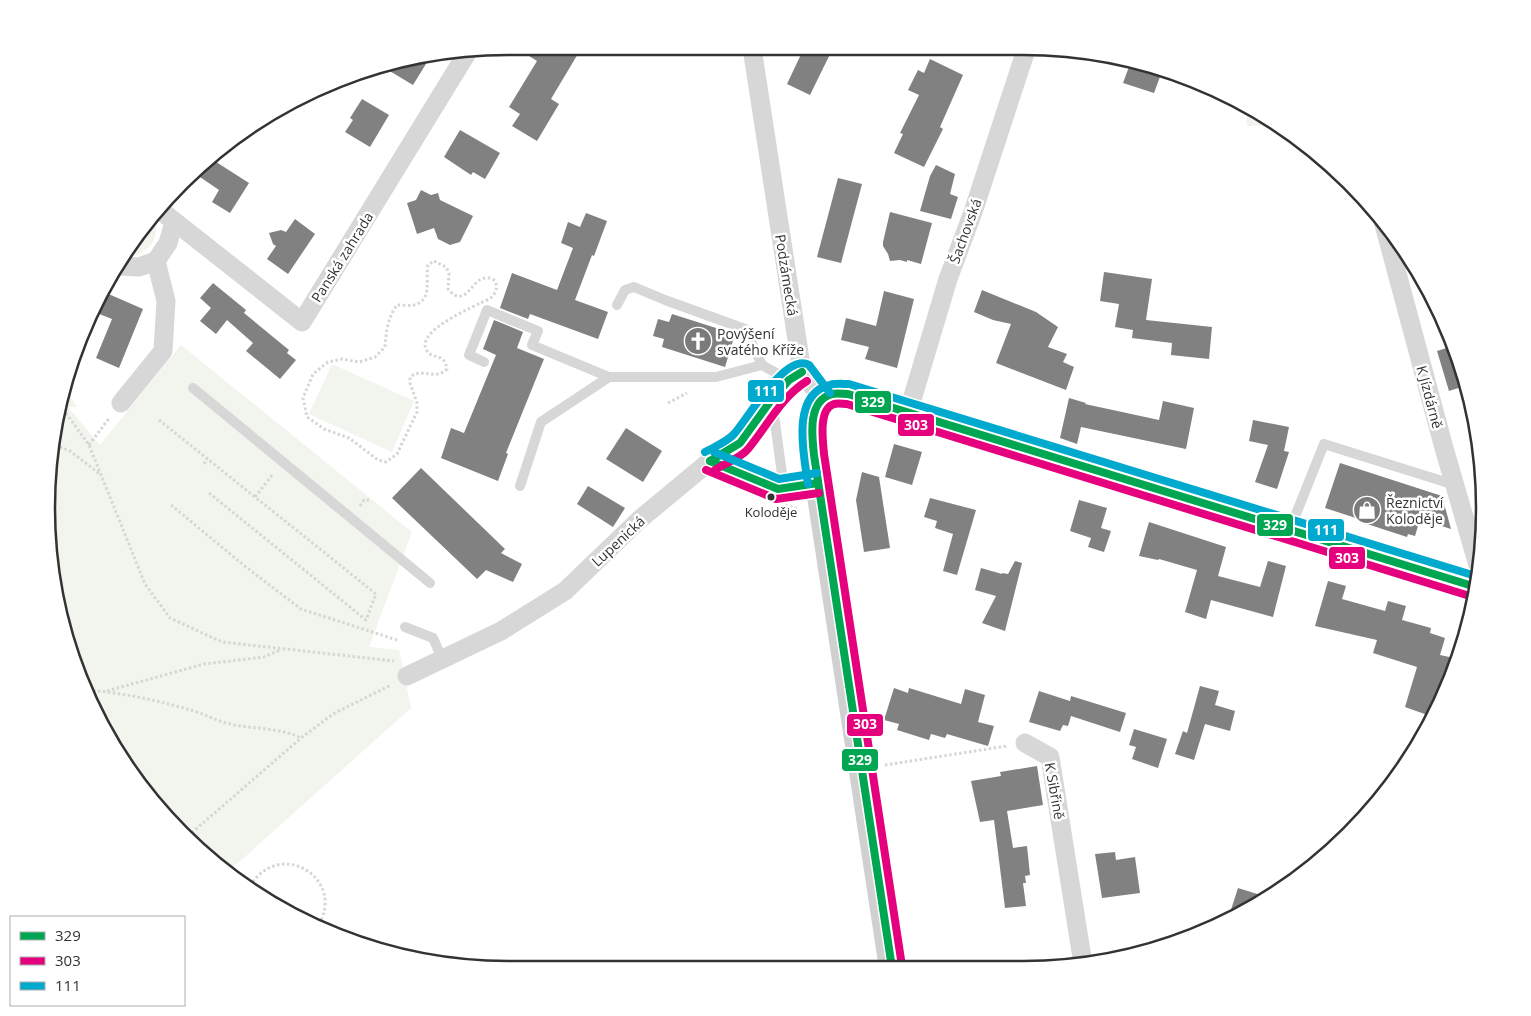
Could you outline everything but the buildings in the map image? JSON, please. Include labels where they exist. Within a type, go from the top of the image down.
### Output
[{"type":"street","name":"Podzámecká","points":[[753,55],[795,376],[822,399]]},
{"type":"street","name":"Šachovská","points":[[908,412],[950,273],[975,206],[1024,55]]},
{"type":"street","name":"Panská zahrada","points":[[167,216],[302,322],[464,57]]},
{"type":"street","name":"Panská zahrada","points":[[156,261],[168,243],[167,216]]},
{"type":"street","name":"K Jízdárně","points":[[1390,242],[1474,550]]},
{"type":"street","points":[[121,403],[163,352],[166,301],[156,261],[139,267],[125,266]]},
{"type":"street","name":"Lupenická","points":[[403,669],[445,658],[501,631],[565,591],[639,520],[710,461],[740,443],[772,399],[795,376]]},
{"type":"street","points":[[891,961],[818,483],[812,418],[814,410],[822,399],[832,394],[848,394],[1469,585]]},
{"type":"street","name":"K Sibřině","points":[[1025,743],[1050,757],[1081,957]]},
{"type":"lane","points":[[617,305],[625,290],[634,287],[745,329],[762,365]]},
{"type":"lane","points":[[484,362],[469,356],[487,310],[538,330],[532,345],[609,377],[716,377],[762,365],[795,376]]},
{"type":"lane","points":[[520,486],[541,422],[609,377]]},
{"type":"lane","points":[[193,388],[430,583]]},
{"type":"lane","points":[[772,399],[784,489]]},
{"type":"lane","points":[[1289,530],[1324,444],[1455,485]]},
{"type":"lane","points":[[710,461],[778,489],[818,483]]},
{"type":"lane","points":[[405,627],[433,638],[440,654],[445,658]]},
{"type":"path","points":[[434,261],[446,267],[448,289],[453,294],[461,296],[468,293],[481,279],[492,280],[497,285],[495,295],[438,326],[426,339],[424,343],[425,349],[429,355],[442,358],[446,363],[447,369],[442,374],[436,375],[420,372],[410,377],[410,383],[417,403],[417,412],[397,454],[386,462],[378,460],[349,438],[324,429],[307,417],[303,398],[313,374],[328,362],[342,359],[358,362],[375,357],[385,347],[386,330],[393,310],[397,305],[413,305],[424,299],[428,292],[426,273],[428,265],[434,261]]},
{"type":"path","points":[[89,445],[121,403]]},
{"type":"path","points":[[66,413],[89,445],[145,584],[170,618],[222,642],[403,669]]},
{"type":"path","points":[[159,420],[376,594],[366,620],[209,493]]},
{"type":"path","points":[[59,446],[70,450],[102,476]]},
{"type":"path","points":[[204,464],[207,459]]},
{"type":"path","points":[[255,497],[283,462]]},
{"type":"path","points":[[171,505],[246,567],[301,609],[374,633]]},
{"type":"path","points":[[106,692],[204,664],[264,657],[282,650]]},
{"type":"path","points":[[192,832],[302,738],[333,714],[403,669]]},
{"type":"path","points":[[94,691],[168,704],[223,722],[290,732],[302,738]]},
{"type":"path","points":[[884,765],[1025,743]]},
{"type":"path","points":[[253,882],[263,871],[273,866],[284,864],[296,865],[306,870],[315,876],[325,896],[325,908],[322,921]]},
{"type":"shaded area","points":[[1246,114],[1266,125],[1247,126]]},
{"type":"shaded area","points":[[156,223],[156,232],[151,245],[146,250],[133,255]]},
{"type":"shaded area","points":[[181,345],[412,532],[369,647],[399,650],[411,708],[233,868],[209,849],[167,807],[131,760],[102,708],[79,654],[64,596],[56,538],[56,478],[59,449],[69,395],[77,407],[68,407],[100,445]]},
{"type":"shaded area","points":[[332,364],[414,401],[392,452],[309,414]]},
{"type":"transit line","name":"111","points":[[705,452],[731,437],[768,389],[789,368],[800,363],[809,365],[830,393]]},
{"type":"transit line","name":"329","points":[[710,461],[740,443],[772,399],[789,380],[802,372]]},
{"type":"transit line","name":"303","points":[[715,470],[745,452],[782,403],[807,381]]},
{"type":"transit line","name":"111","points":[[808,484],[802,427],[804,413],[809,400],[817,391],[830,385],[849,384],[1471,574]]},
{"type":"transit line","name":"329","points":[[891,961],[814,455],[812,438],[813,420],[818,404],[824,398],[832,394],[848,394],[1469,585]]},
{"type":"transit line","name":"303","points":[[901,961],[824,454],[823,426],[829,407],[834,404],[847,404],[1467,595]]},
{"type":"transit line","name":"111","points":[[714,452],[779,479],[817,473]]},
{"type":"transit line","name":"329","points":[[710,461],[778,489],[818,483]]},
{"type":"transit line","name":"303","points":[[706,470],[776,499],[819,493]]},
{"type":"place","name":"Povýšení svatého Kříže","points":[[698,341]]},
{"type":"place","name":"Koloděje","points":[[771,497]]},
{"type":"place","name":"Řeznictví Koloděje","points":[[1367,510]]}]
